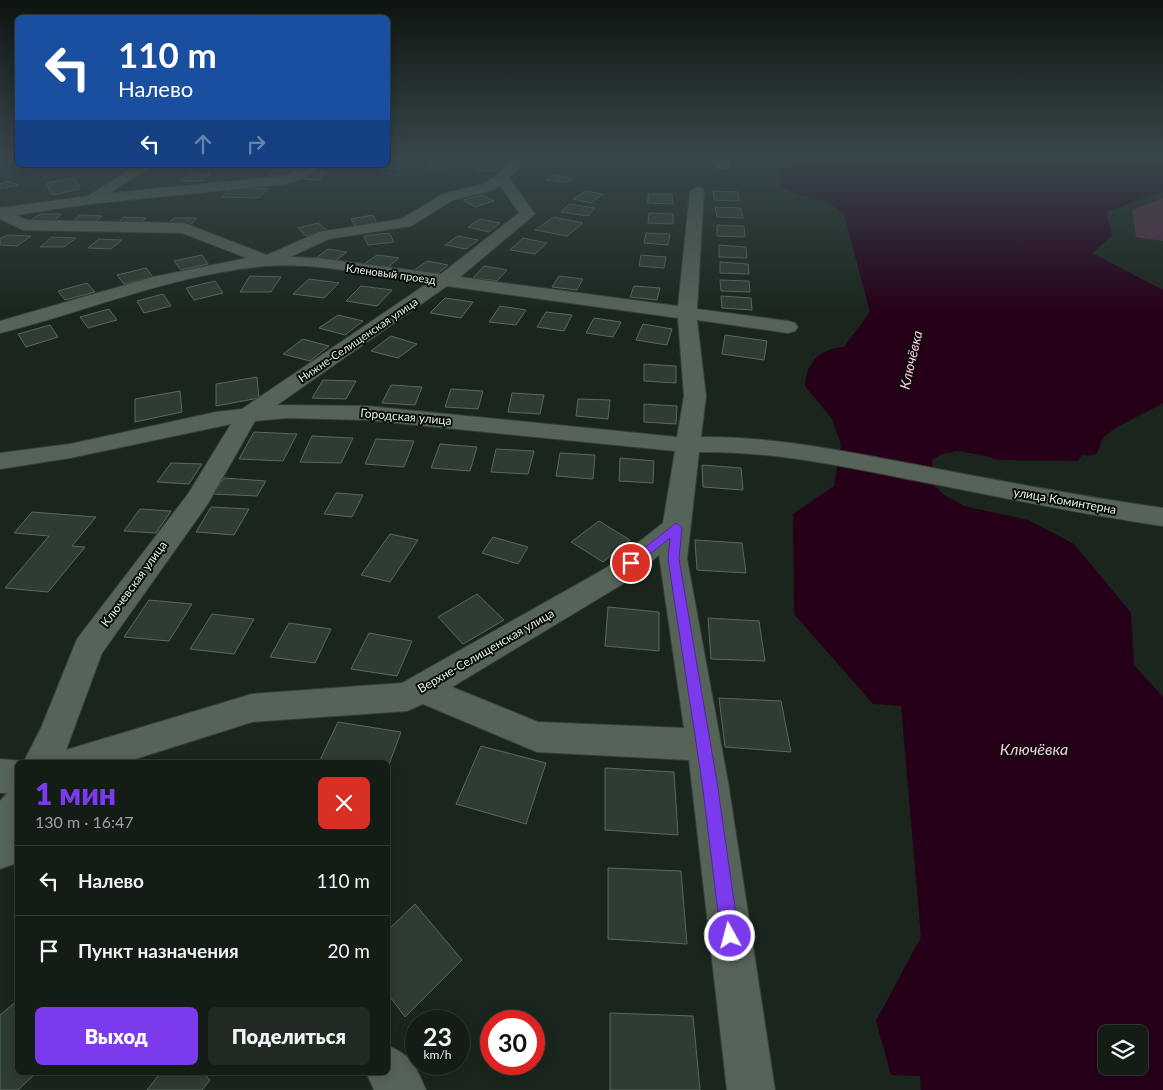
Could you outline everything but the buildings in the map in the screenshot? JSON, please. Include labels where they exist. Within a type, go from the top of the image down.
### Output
[{"type":"street","points":[[0,213],[28,209]]},
{"type":"street","points":[[0,213],[23,225],[184,228],[220,240],[267,261],[325,235],[405,223],[429,209]]},
{"type":"street","name":"Нижне-Селищенская улица","points":[[247,416],[442,282],[527,214],[523,209]]},
{"type":"street","points":[[696,209],[687,313],[694,396],[686,445],[674,559],[704,745],[751,1090]]},
{"type":"street","name":"Кленовый проезд","points":[[0,327],[159,281],[228,266],[267,261],[317,263],[442,282],[788,327]]},
{"type":"street","name":"Городская улица","points":[[0,461],[70,451],[216,419],[287,410],[367,414],[686,445],[740,444],[814,453]]},
{"type":"street","name":"Ключевская улица","points":[[42,760],[56,734],[88,648],[198,499],[247,416]]},
{"type":"street","name":"улица Коминтерна","points":[[814,453],[1094,508],[1163,518]]},
{"type":"street","name":"Верхне-Селищенская улица","points":[[83,760],[252,708],[407,697],[616,575],[676,527]]},
{"type":"street","points":[[422,688],[537,737],[704,745]]},
{"type":"street","points":[[0,776],[15,776]]},
{"type":"street","points":[[0,850],[7,825],[15,811]]},
{"type":"street","points":[[390,1073],[402,1090]]},
{"type":"shaded area","points":[[1163,209],[1163,241],[1136,237],[1132,210]]},
{"type":"water","name":"Ключёвка","points":[[838,209],[1115,209],[1107,212],[1112,236],[1092,253],[1163,290],[1163,403],[1110,432],[1102,440],[1097,453],[1094,455],[1082,455],[1078,461],[998,460],[957,451],[942,454],[932,460],[935,486],[944,495],[964,506],[1028,520],[1074,544],[1131,613],[1134,665],[1163,697],[1163,1090],[921,1090],[920,1076],[891,1075],[876,1021],[921,937],[901,706],[873,704],[794,614],[793,514],[834,486],[841,445],[832,419],[805,386],[808,370],[821,354],[835,348],[844,347],[870,312],[844,214]]},
{"type":"route","points":[[631,563],[676,527],[674,559],[710,782],[730,936]]}]
